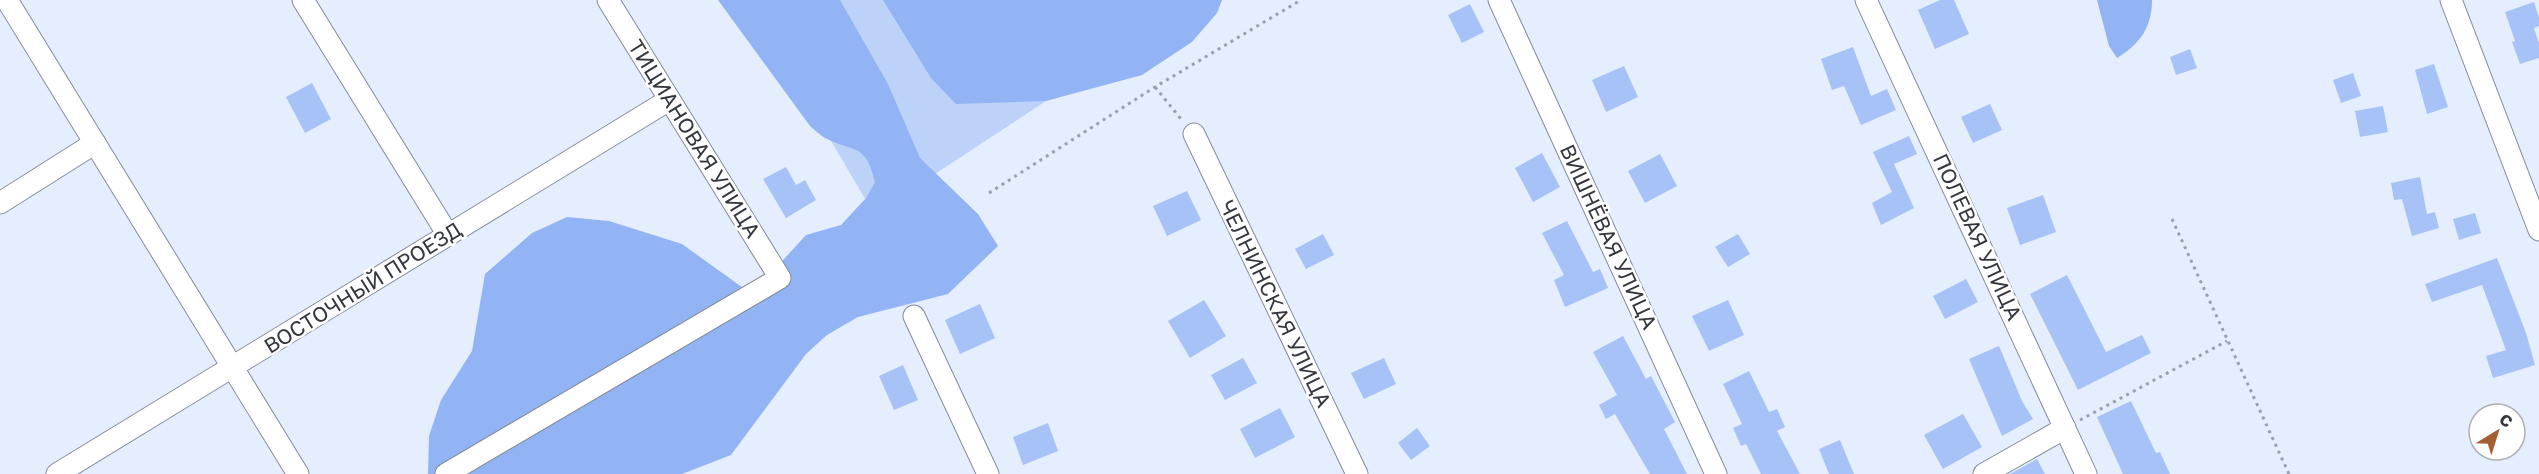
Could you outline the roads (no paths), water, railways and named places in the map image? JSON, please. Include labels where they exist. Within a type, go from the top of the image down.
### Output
[{"type":"street","points":[[7,0],[298,474]]},
{"type":"street","points":[[303,0],[448,235]]},
{"type":"street","name":"ТИЦИАНОВАЯ УЛИЦА","points":[[446,474],[780,278],[608,0]]},
{"type":"street","name":"ВИШНЁВАЯ УЛИЦА","points":[[1499,0],[1716,474]]},
{"type":"street","name":"ПОЛЕВАЯ УЛИЦА","points":[[1866,0],[2086,474]]},
{"type":"street","points":[[2451,0],[2539,230]]},
{"type":"street","name":"ВОСТОЧНЫЙ ПРОЕЗД","points":[[57,474],[669,100]]},
{"type":"street","name":"ЧЕЛНИНСКАЯ УЛИЦА","points":[[1194,135],[1357,474]]},
{"type":"street","points":[[0,203],[95,143]]},
{"type":"street","points":[[914,316],[988,474]]},
{"type":"street","points":[[1984,474],[2065,428]]}]
